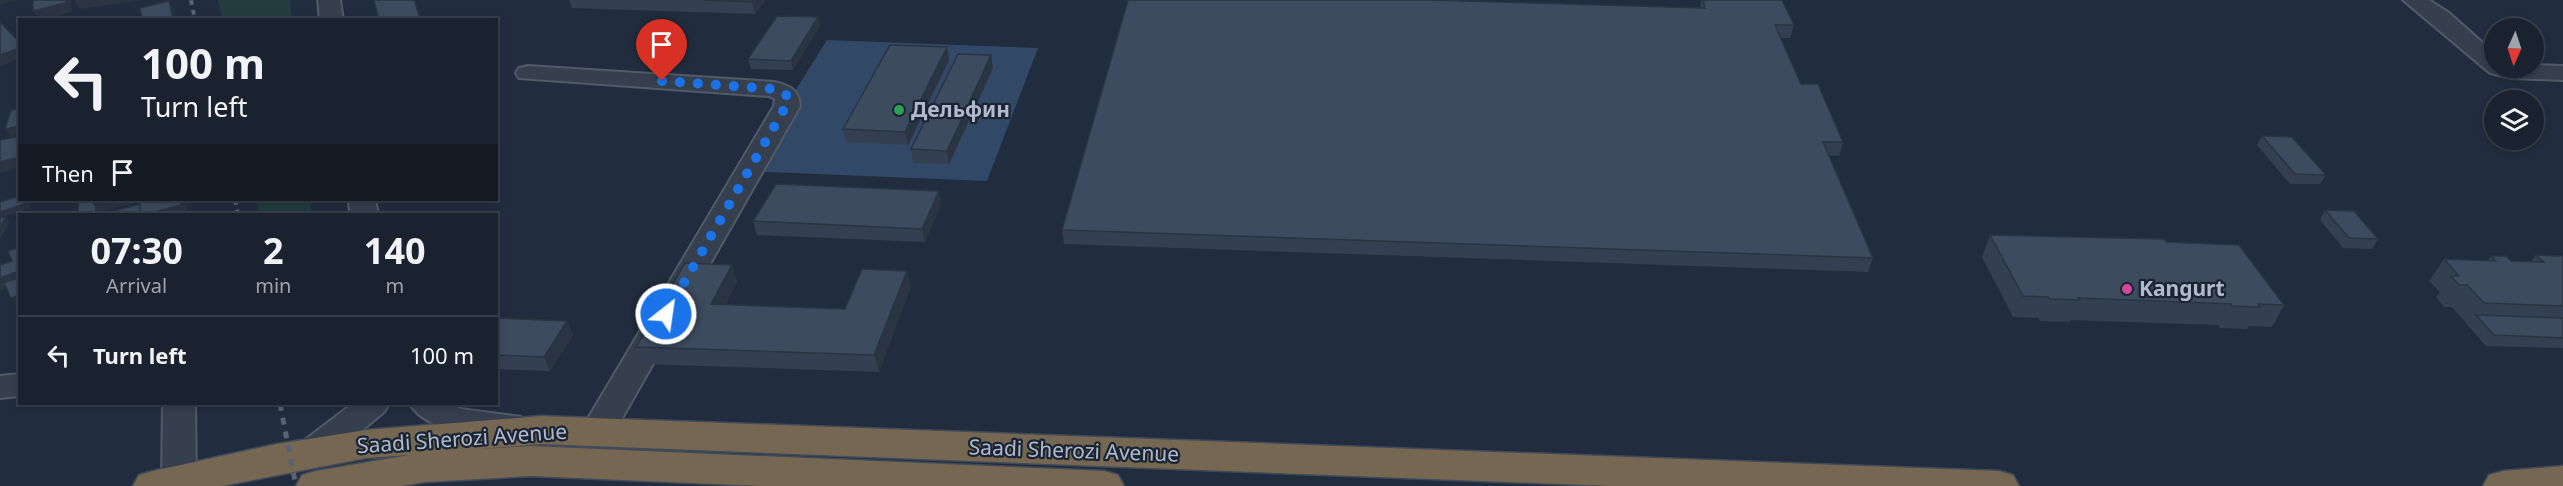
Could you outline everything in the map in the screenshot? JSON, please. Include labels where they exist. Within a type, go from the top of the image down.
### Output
[{"type":"highway","name":"Saadi Sherozi Avenue","points":[[315,469],[366,444],[541,430],[1999,486]]},
{"type":"highway","name":"Saadi Sherozi Avenue","points":[[166,483],[315,469],[425,467],[531,461],[1104,486]]},
{"type":"highway","points":[[2502,486],[2563,481]]},
{"type":"street","points":[[329,0],[332,18]]},
{"type":"street","points":[[2414,0],[2441,18],[2484,56]]},
{"type":"street","points":[[2544,72],[2563,73]]},
{"type":"street","points":[[528,73],[774,89],[788,96],[786,106],[597,432]]},
{"type":"street","points":[[0,387],[18,385]]},
{"type":"street","points":[[166,483],[179,405]]},
{"type":"street","points":[[315,469],[371,405]]},
{"type":"street","points":[[428,405],[455,420],[541,430]]},
{"type":"green space","points":[[218,0],[290,0],[292,18],[222,18]]},
{"type":"green space","points":[[257,201],[310,201],[312,213],[259,213]]},
{"type":"water","name":"Дельфин","points":[[827,40],[1038,48],[987,181],[745,171]]},
{"type":"building","points":[[33,0],[66,0],[66,3],[33,11]]},
{"type":"building","points":[[374,0],[414,0],[420,18],[378,18]]},
{"type":"building","points":[[703,0],[753,0],[752,2]]},
{"type":"building","points":[[1128,0],[1430,0],[1705,8],[1703,0],[1782,0],[1794,25],[1775,25],[1801,84],[1818,84],[1843,142],[1823,142],[1873,258],[1062,230]]},
{"type":"building","points":[[169,1],[173,18],[142,18],[140,8]]},
{"type":"building","points":[[777,16],[818,17],[791,61],[748,59]]},
{"type":"building","points":[[0,22],[18,41],[18,49],[0,55]]},
{"type":"building","points":[[890,45],[947,47],[905,132],[843,129]]},
{"type":"building","points":[[958,54],[991,55],[947,151],[911,149]]},
{"type":"building","points":[[18,108],[18,126],[5,129],[11,110]]},
{"type":"building","points":[[18,136],[18,158],[0,162],[0,140]]},
{"type":"building","points":[[2262,136],[2292,137],[2326,175],[2295,174]]},
{"type":"building","points":[[776,184],[939,191],[922,229],[753,221]]},
{"type":"building","points":[[18,197],[18,201],[26,201],[27,203],[0,212],[0,202]]},
{"type":"building","points":[[79,201],[93,201],[96,207],[95,213],[71,213],[78,211]]},
{"type":"building","points":[[140,201],[181,201],[181,205],[151,213],[140,213]]},
{"type":"building","points":[[140,204],[140,213],[106,213]]},
{"type":"building","points":[[2325,210],[2354,211],[2378,239],[2349,238]]},
{"type":"building","points":[[6,217],[0,228],[0,218]]},
{"type":"building","points":[[1990,235],[2164,239],[2167,242],[2239,245],[2284,305],[2258,304],[2260,307],[2023,296]]},
{"type":"building","points":[[18,248],[18,272],[0,278],[0,265],[12,261],[8,251]]},
{"type":"building","points":[[2536,255],[2563,256],[2563,306],[2484,303],[2467,285],[2459,285],[2451,276],[2459,276],[2444,259],[2496,261],[2491,256],[2506,256],[2511,261],[2544,262]]},
{"type":"building","points":[[685,263],[732,265],[711,304],[845,309],[862,269],[907,271],[874,355],[636,347]]},
{"type":"building","points":[[18,278],[18,296],[11,298],[4,283]]},
{"type":"building","points":[[2476,315],[2563,318],[2563,338],[2494,335]]},
{"type":"building","points":[[498,318],[567,321],[544,357],[498,355]]},
{"type":"railway","points":[[191,0],[195,18]]},
{"type":"railway","points":[[235,201],[238,213]]},
{"type":"railway","points":[[280,405],[296,486]]},
{"type":"place","name":"Дельфин","points":[[899,110]]},
{"type":"place","name":"Kangurt","points":[[2127,289]]},
{"type":"route","points":[[662,81],[774,89],[788,96],[786,106],[666,314]]}]
